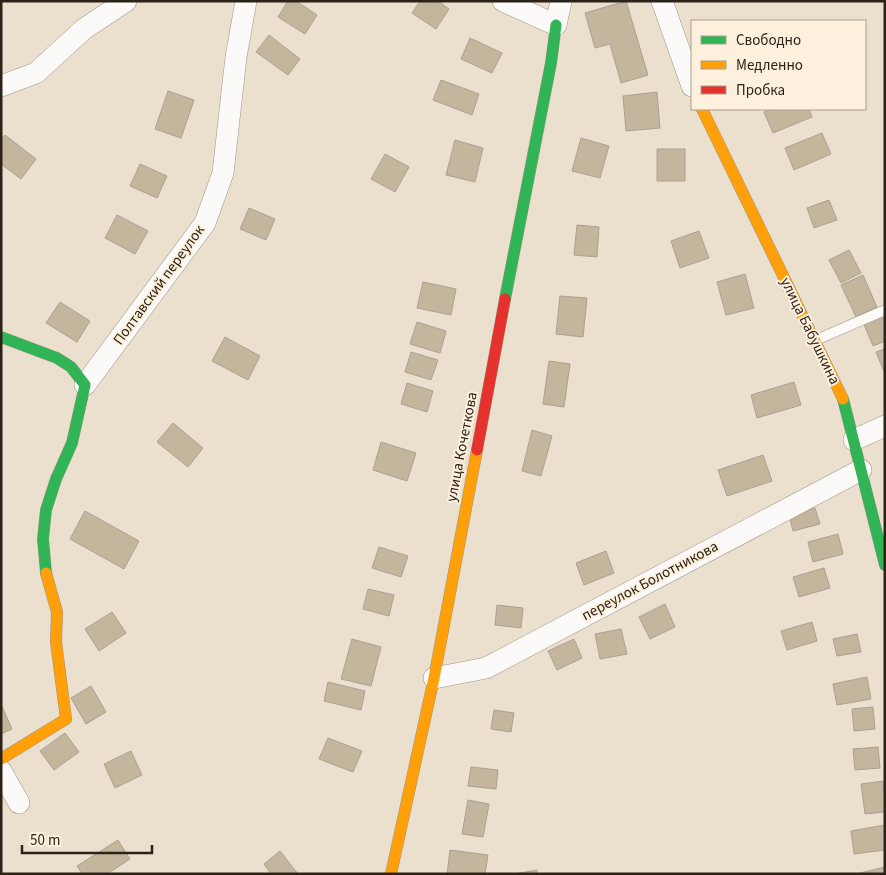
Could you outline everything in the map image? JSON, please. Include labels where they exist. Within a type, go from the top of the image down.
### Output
[{"type":"street","points":[[1,86],[36,73],[84,29],[126,1]]},
{"type":"street","name":"Полтавский переулок","points":[[85,385],[205,224],[222,173],[236,57],[246,1]]},
{"type":"street","points":[[502,1],[556,25],[561,1]]},
{"type":"street","points":[[662,1],[691,83]]},
{"type":"street","name":"улица Кочеткова","points":[[388,873],[434,678],[513,254],[551,63],[556,25]]},
{"type":"street","name":"улица Бабушкина","points":[[702,110],[844,400],[885,565]]},
{"type":"street","points":[[1,336],[57,358],[71,367],[85,385],[72,443],[56,479],[46,510],[42,539],[46,578],[57,612],[56,642],[66,719],[1,759]]},
{"type":"street","points":[[854,440],[885,426]]},
{"type":"street","name":"переулок Болотникова","points":[[434,678],[486,668],[861,470]]},
{"type":"street","points":[[1,771],[19,803]]},
{"type":"lane","points":[[815,340],[885,310]]},
{"type":"building","points":[[288,1],[296,1],[317,15],[305,34],[278,17]]},
{"type":"building","points":[[420,1],[438,1],[449,9],[436,29],[412,13]]},
{"type":"building","points":[[626,1],[648,75],[621,83],[610,44],[595,48],[585,13]]},
{"type":"building","points":[[269,35],[300,59],[288,75],[256,52]]},
{"type":"building","points":[[470,38],[502,53],[492,73],[461,59]]},
{"type":"building","points":[[441,80],[479,94],[472,115],[433,100]]},
{"type":"building","points":[[168,91],[194,100],[181,138],[155,129]]},
{"type":"building","points":[[657,92],[660,128],[626,131],[623,96]]},
{"type":"building","points":[[769,110],[809,110],[812,117],[773,133],[764,112]]},
{"type":"building","points":[[822,133],[831,154],[794,170],[785,148]]},
{"type":"building","points":[[5,135],[36,159],[21,179],[1,164],[1,139]]},
{"type":"building","points":[[581,138],[609,146],[600,178],[572,171]]},
{"type":"building","points":[[455,140],[483,148],[475,182],[446,175]]},
{"type":"building","points":[[657,149],[685,149],[685,181],[657,181]]},
{"type":"building","points":[[385,154],[409,167],[395,192],[371,179]]},
{"type":"building","points":[[140,164],[167,176],[157,198],[130,186]]},
{"type":"building","points":[[829,200],[837,220],[814,228],[807,208]]},
{"type":"building","points":[[249,208],[275,219],[266,240],[240,229]]},
{"type":"building","points":[[117,215],[148,231],[135,254],[105,238]]},
{"type":"building","points":[[577,225],[599,227],[597,257],[574,255]]},
{"type":"building","points":[[699,231],[709,258],[680,268],[671,241]]},
{"type":"building","points":[[849,250],[861,273],[841,283],[829,260]]},
{"type":"building","points":[[745,274],[754,308],[726,315],[717,282]]},
{"type":"building","points":[[863,275],[877,307],[856,317],[841,285]]},
{"type":"building","points":[[423,282],[456,289],[451,315],[417,308]]},
{"type":"building","points":[[560,296],[587,298],[583,337],[556,334]]},
{"type":"building","points":[[60,302],[90,321],[77,342],[46,323]]},
{"type":"building","points":[[885,312],[885,341],[873,346],[863,322]]},
{"type":"building","points":[[417,322],[446,331],[440,353],[410,344]]},
{"type":"building","points":[[225,337],[260,356],[248,380],[212,361]]},
{"type":"building","points":[[885,349],[885,374],[876,352]]},
{"type":"building","points":[[411,352],[438,360],[431,380],[405,372]]},
{"type":"building","points":[[549,361],[570,364],[564,407],[543,404]]},
{"type":"building","points":[[794,382],[801,405],[757,418],[751,395]]},
{"type":"building","points":[[407,383],[433,391],[427,412],[401,404]]},
{"type":"building","points":[[173,423],[203,448],[188,467],[157,442]]},
{"type":"building","points":[[532,430],[552,436],[541,476],[522,471]]},
{"type":"building","points":[[381,442],[416,453],[407,481],[373,470]]},
{"type":"building","points":[[763,455],[772,481],[727,496],[718,470]]},
{"type":"building","points":[[815,508],[820,524],[793,531],[789,515]]},
{"type":"building","points":[[85,511],[139,541],[124,569],[70,539]]},
{"type":"building","points":[[838,534],[843,554],[813,562],[808,542]]},
{"type":"building","points":[[379,547],[408,556],[401,577],[372,568]]},
{"type":"building","points":[[606,551],[614,573],[584,585],[576,563]]},
{"type":"building","points":[[824,568],[830,588],[799,597],[793,577]]},
{"type":"building","points":[[368,589],[394,595],[389,616],[363,609]]},
{"type":"building","points":[[665,604],[675,627],[650,639],[639,617]]},
{"type":"building","points":[[497,605],[523,608],[521,628],[495,625]]},
{"type":"building","points":[[112,612],[126,633],[99,651],[85,629]]},
{"type":"building","points":[[812,622],[817,641],[787,650],[781,631]]},
{"type":"building","points":[[621,629],[627,654],[600,659],[595,634]]},
{"type":"building","points":[[857,634],[861,652],[837,656],[833,639]]},
{"type":"building","points":[[352,639],[381,647],[371,686],[341,679]]},
{"type":"building","points":[[574,639],[582,658],[557,670],[548,651]]},
{"type":"building","points":[[867,677],[871,699],[837,705],[833,684]]},
{"type":"building","points":[[328,682],[365,691],[361,710],[324,701]]},
{"type":"building","points":[[91,686],[106,712],[86,724],[71,698]]},
{"type":"building","points":[[1,704],[12,729],[1,734]]},
{"type":"building","points":[[873,707],[875,729],[854,731],[852,709]]},
{"type":"building","points":[[494,710],[514,713],[511,732],[491,729]]},
{"type":"building","points":[[65,733],[79,752],[54,770],[40,751]]},
{"type":"building","points":[[328,738],[362,751],[353,772],[319,759]]},
{"type":"building","points":[[878,747],[880,768],[855,770],[853,749]]},
{"type":"building","points":[[131,751],[142,775],[115,788],[104,764]]},
{"type":"building","points":[[471,767],[498,770],[496,789],[468,786]]},
{"type":"building","points":[[884,781],[885,812],[865,814],[861,784]]},
{"type":"building","points":[[468,800],[489,804],[483,837],[462,834]]},
{"type":"building","points":[[885,825],[885,850],[854,854],[851,831]]},
{"type":"building","points":[[118,840],[130,859],[107,874],[82,874],[77,866]]},
{"type":"building","points":[[450,850],[488,855],[485,874],[447,874]]},
{"type":"building","points":[[280,851],[298,874],[271,874],[264,864]]},
{"type":"building","points":[[885,867],[885,874],[860,874],[860,873]]},
{"type":"building","points":[[537,870],[537,874],[514,874]]},
{"type":"traffic: fast","points":[[505,299],[551,63],[556,25]]},
{"type":"traffic: fast","points":[[1,337],[57,358],[71,367],[85,385],[72,443],[56,479],[46,510],[43,539],[46,573]]},
{"type":"traffic: fast","points":[[843,399],[885,565]]},
{"type":"traffic: slow","points":[[702,110],[843,399]]},
{"type":"traffic: slow","points":[[391,874],[434,678],[477,450]]},
{"type":"traffic: slow","points":[[1,759],[66,719],[56,642],[57,612],[46,573]]},
{"type":"traffic: jam","points":[[477,450],[505,299]]}]
